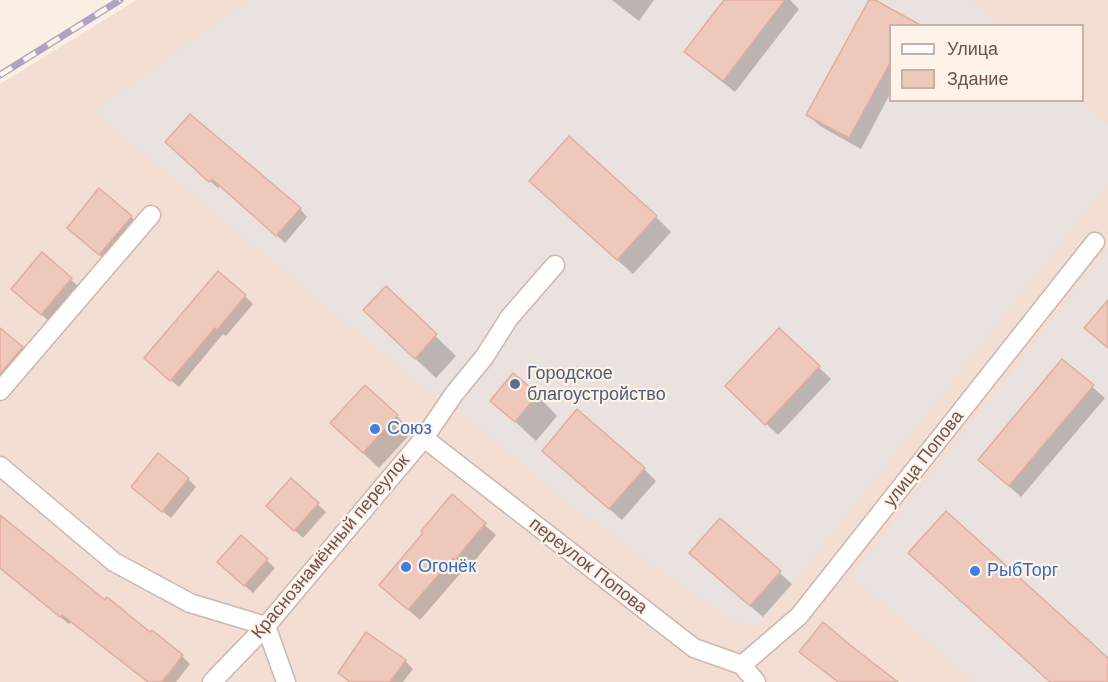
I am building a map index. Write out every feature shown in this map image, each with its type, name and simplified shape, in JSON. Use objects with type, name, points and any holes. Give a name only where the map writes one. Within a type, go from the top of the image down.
[{"type":"street","points":[[0,391],[151,215]]},
{"type":"street","name":"улица Попова","points":[[742,665],[799,616],[1095,242]]},
{"type":"street","name":"Краснознамённый переулок","points":[[212,682],[266,626],[424,438],[454,394],[485,356],[509,318],[555,264]]},
{"type":"street","name":"переулок Попова","points":[[424,438],[694,648],[742,665]]},
{"type":"street","points":[[0,466],[114,562],[190,603],[266,626],[286,682]]},
{"type":"street","points":[[742,665],[756,682]]},
{"type":"shaded area","points":[[137,0],[1108,0],[1108,682],[0,682],[0,84]]},
{"type":"shaded area","points":[[250,0],[971,0],[998,24],[889,24],[889,102],[1083,102],[1108,124],[1108,184],[759,626],[728,619],[558,496],[482,429],[416,382],[93,111]]},
{"type":"shaded area","points":[[1108,248],[1108,682],[975,682],[851,576]]},
{"type":"building","points":[[724,0],[785,0],[723,81],[684,52]]},
{"type":"building","points":[[869,0],[875,0],[918,24],[889,24],[889,65],[849,138],[806,115]]},
{"type":"building","points":[[190,114],[301,208],[276,236],[212,179],[209,182],[165,142]]},
{"type":"building","points":[[569,136],[657,216],[617,260],[529,181]]},
{"type":"building","points":[[99,188],[132,216],[99,255],[67,228]]},
{"type":"building","points":[[42,252],[72,278],[41,315],[11,289]]},
{"type":"building","points":[[218,271],[246,295],[170,381],[144,358]]},
{"type":"building","points":[[386,286],[437,334],[415,359],[363,310]]},
{"type":"building","points":[[1108,300],[1108,348],[1084,328]]},
{"type":"building","points":[[0,328],[23,347],[0,374]]},
{"type":"building","points":[[779,328],[820,366],[765,425],[725,386]]},
{"type":"building","points":[[1062,359],[1094,385],[1009,486],[978,460]]},
{"type":"building","points":[[513,373],[538,394],[515,422],[490,401]]},
{"type":"building","points":[[365,385],[398,415],[363,453],[330,423]]},
{"type":"building","points":[[577,409],[645,468],[609,509],[542,451]]},
{"type":"building","points":[[158,453],[189,478],[162,512],[131,487]]},
{"type":"building","points":[[291,478],[319,503],[294,531],[266,506]]},
{"type":"building","points":[[452,494],[486,523],[408,610],[379,585]]},
{"type":"building","points":[[946,511],[1108,658],[1108,682],[1050,682],[908,553]]},
{"type":"building","points":[[0,515],[105,600],[107,597],[183,655],[162,682],[148,682],[62,615],[60,617],[0,568]]},
{"type":"building","points":[[720,518],[781,571],[750,606],[689,553]]},
{"type":"building","points":[[241,535],[268,559],[244,586],[217,562]]},
{"type":"building","points":[[823,622],[898,682],[838,682],[799,652]]},
{"type":"building","points":[[366,632],[406,660],[390,682],[350,682],[338,673]]},
{"type":"railway","points":[[0,75],[120,0]]},
{"type":"place","name":"Городское благоустройство","points":[[515,384]]},
{"type":"place","name":"Союз","points":[[375,429]]},
{"type":"place","name":"Огонёк","points":[[406,567]]},
{"type":"place","name":"РыбТорг","points":[[975,571]]}]
